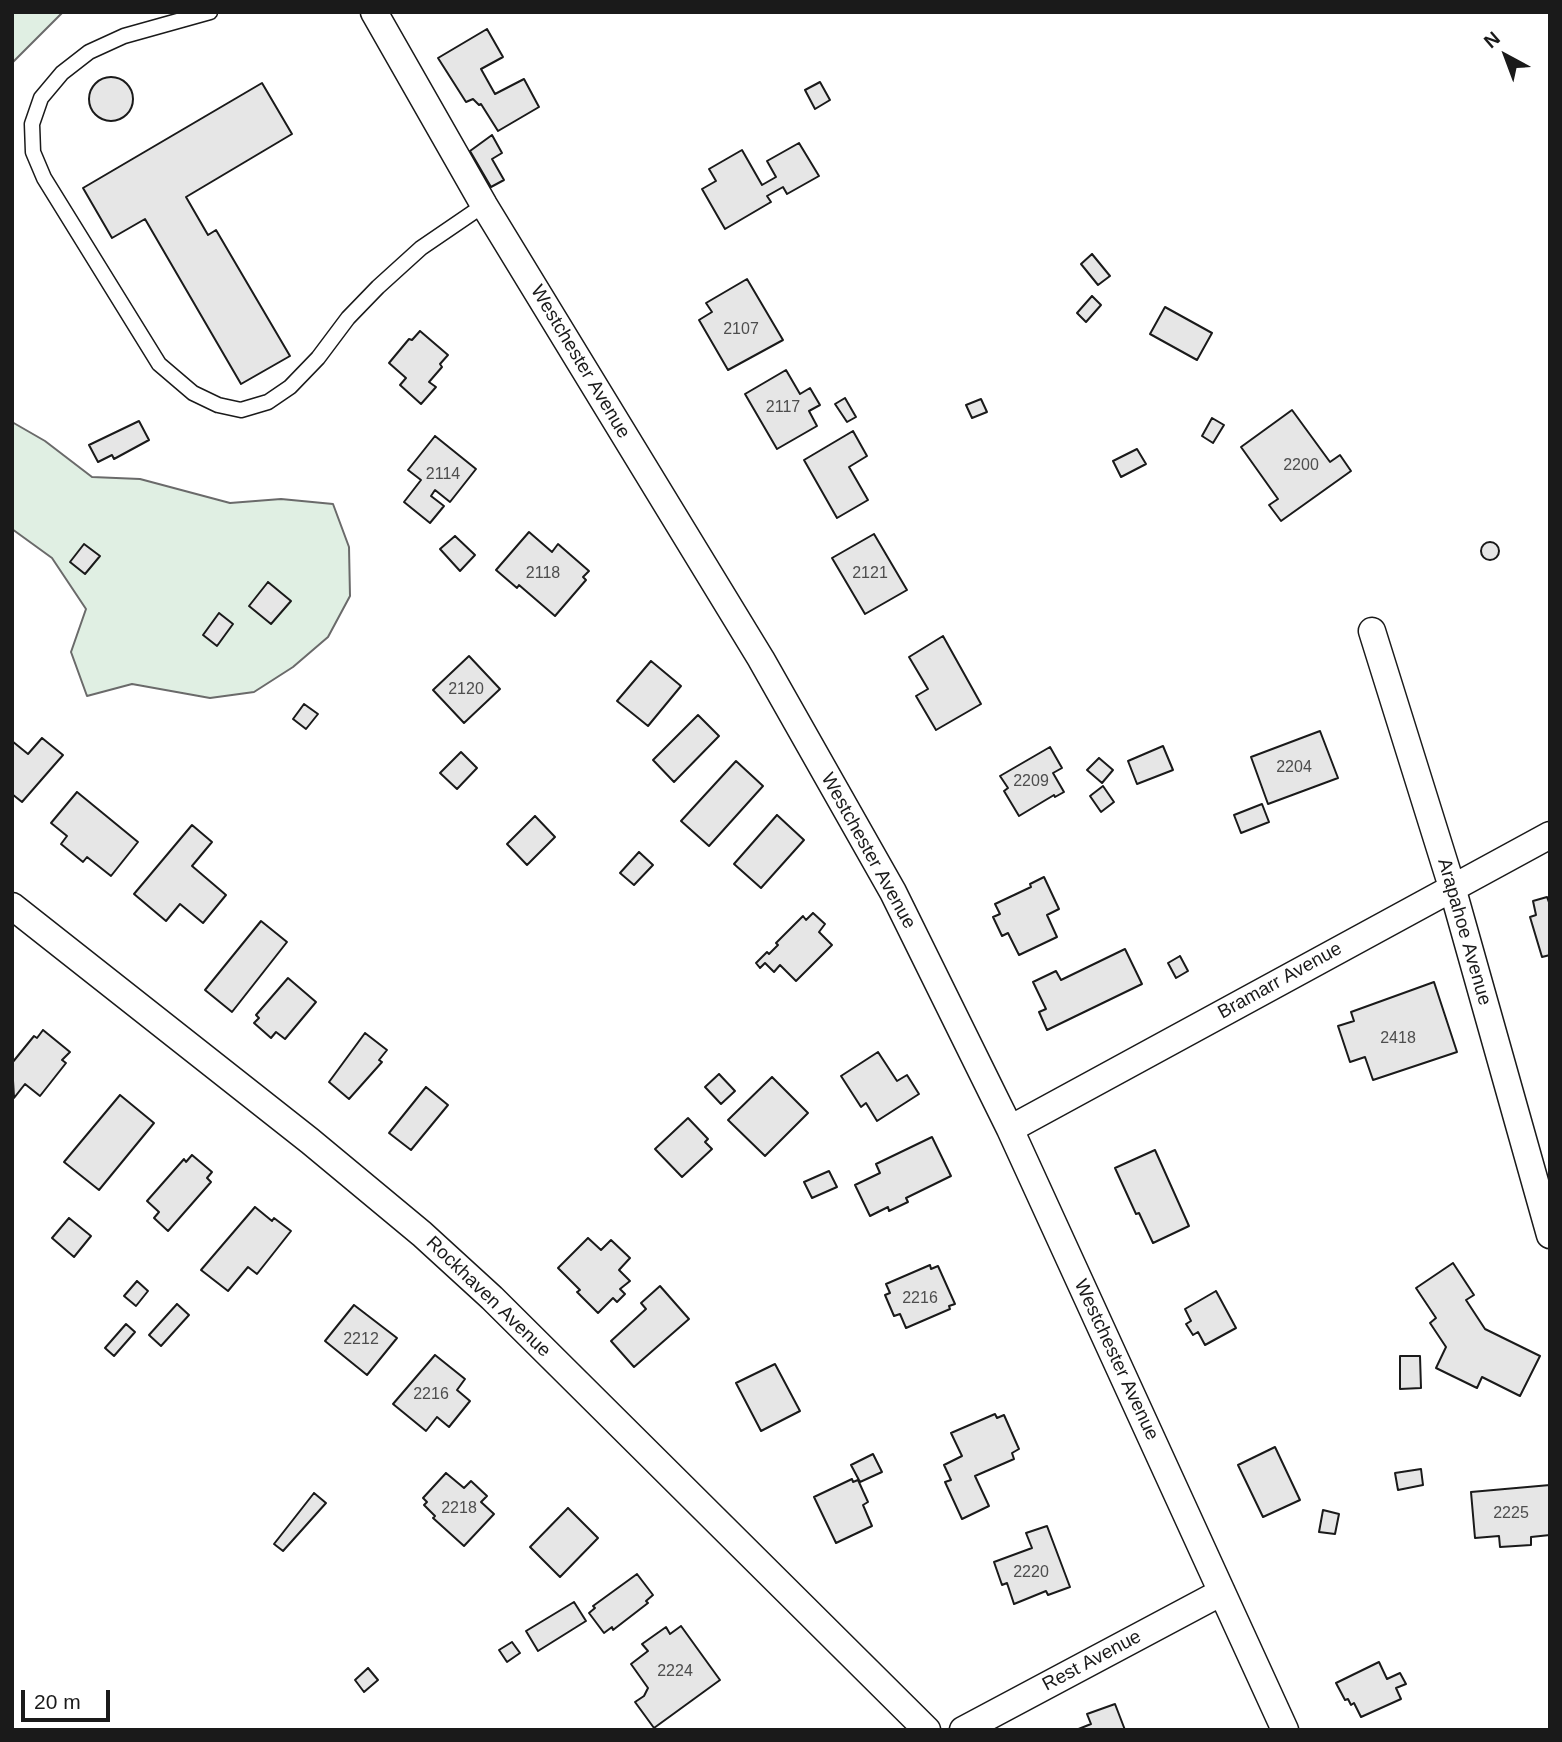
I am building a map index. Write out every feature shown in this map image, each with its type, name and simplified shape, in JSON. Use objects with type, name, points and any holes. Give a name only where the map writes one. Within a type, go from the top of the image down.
[{"type":"street","name":"Westchester Avenue","points":[[374,12],[484,205],[761,659],[894,892],[1010,1129],[1285,1730]]},
{"type":"street","name":"Arapahoe Avenue","points":[[1372,631],[1452,887],[1550,1235]]},
{"type":"street","name":"Bramarr Avenue","points":[[1010,1129],[1550,835]]},
{"type":"street","name":"Rockhaven Avenue","points":[[12,906],[310,1141],[422,1234],[502,1308],[927,1730]]},
{"type":"street","name":"Rest Avenue","points":[[963,1730],[1222,1592]]},
{"type":"lane","points":[[210,12],[124,36],[89,52],[62,73],[41,98],[32,124],[33,152],[44,178],[159,365],[193,393],[218,405],[241,410],[268,402],[290,387],[318,358],[348,318],[378,286],[421,248],[484,205]]},
{"type":"green space","points":[[12,12],[63,12],[12,63]]},
{"type":"green space","points":[[12,422],[45,441],[92,477],[140,479],[230,503],[281,499],[333,504],[349,547],[350,596],[328,637],[293,667],[254,692],[210,698],[132,684],[87,696],[71,652],[86,609],[52,558],[12,529]]},
{"type":"building","points":[[487,29],[503,57],[481,69],[495,94],[524,79],[539,107],[498,131],[481,104],[473,99],[466,102],[438,58]]},
{"type":"building","points":[[111,77],[126,84],[133,99],[126,114],[111,121],[96,114],[89,99],[96,84]]},
{"type":"building","points":[[820,82],[830,100],[815,109],[805,90]]},
{"type":"building","points":[[262,83],[292,134],[186,197],[208,235],[216,230],[290,356],[241,384],[145,219],[112,238],[83,188]]},
{"type":"building","points":[[492,135],[502,153],[492,159],[504,180],[491,187],[470,151]]},
{"type":"building","points":[[799,143],[819,176],[787,194],[783,187],[767,196],[771,202],[725,229],[702,189],[716,181],[709,169],[742,150],[762,185],[776,177],[767,161]]},
{"type":"building","points":[[1092,254],[1110,276],[1098,285],[1081,264]]},
{"type":"building","points":[[747,279],[783,340],[728,370],[699,320],[712,312],[706,303]]},
{"type":"building","points":[[1092,296],[1101,305],[1086,322],[1077,313]]},
{"type":"building","points":[[1165,307],[1212,333],[1197,360],[1150,334]]},
{"type":"building","points":[[420,331],[448,355],[429,382],[436,387],[421,404],[400,385],[406,378],[389,363],[409,339],[412,340]]},
{"type":"building","points":[[786,370],[800,394],[810,388],[820,405],[809,411],[817,426],[777,449],[745,394]]},
{"type":"building","points":[[845,398],[856,417],[847,422],[835,404]]},
{"type":"building","points":[[981,399],[987,412],[972,418],[966,405]]},
{"type":"building","points":[[1292,410],[1330,462],[1340,455],[1351,471],[1281,521],[1269,505],[1278,499],[1241,447]]},
{"type":"building","points":[[1212,418],[1224,425],[1213,443],[1202,436]]},
{"type":"building","points":[[139,421],[149,440],[114,459],[112,455],[98,462],[89,445]]},
{"type":"building","points":[[853,431],[867,456],[849,467],[868,500],[837,518],[804,460]]},
{"type":"building","points":[[435,436],[476,469],[450,502],[435,490],[431,496],[444,506],[430,523],[404,502],[421,480],[408,470]]},
{"type":"building","points":[[1137,449],[1146,464],[1121,477],[1113,461]]},
{"type":"building","points":[[529,532],[552,552],[558,544],[589,571],[583,577],[586,580],[555,616],[519,585],[517,588],[496,570]]},
{"type":"building","points":[[874,534],[907,590],[865,614],[832,558]]},
{"type":"building","points":[[455,536],[475,555],[460,571],[440,549]]},
{"type":"building","points":[[1490,542],[1496,545],[1499,551],[1496,557],[1490,560],[1484,557],[1481,551],[1484,545]]},
{"type":"building","points":[[84,544],[100,556],[85,574],[70,562]]},
{"type":"building","points":[[268,582],[291,601],[271,624],[249,606]]},
{"type":"building","points":[[219,613],[233,624],[217,646],[203,635]]},
{"type":"building","points":[[943,636],[981,704],[936,730],[916,696],[928,689],[909,657]]},
{"type":"building","points":[[469,656],[500,689],[464,723],[433,690]]},
{"type":"building","points":[[651,661],[681,686],[648,726],[617,701]]},
{"type":"building","points":[[304,704],[318,714],[306,729],[293,719]]},
{"type":"building","points":[[698,715],[719,736],[674,782],[653,760]]},
{"type":"building","points":[[1320,731],[1338,778],[1268,804],[1251,757]]},
{"type":"building","points":[[42,738],[63,755],[22,802],[12,794],[12,741],[28,754]]},
{"type":"building","points":[[1163,746],[1173,770],[1137,784],[1128,761]]},
{"type":"building","points":[[1050,747],[1062,768],[1053,773],[1064,792],[1019,816],[1004,791],[1008,788],[1000,776]]},
{"type":"building","points":[[461,752],[477,768],[457,789],[440,773]]},
{"type":"building","points":[[1099,758],[1113,770],[1102,783],[1087,770]]},
{"type":"building","points":[[736,761],[763,786],[709,846],[681,821]]},
{"type":"building","points":[[1103,786],[1114,802],[1101,812],[1090,796]]},
{"type":"building","points":[[77,792],[138,842],[111,876],[87,857],[83,862],[61,844],[67,836],[51,823]]},
{"type":"building","points":[[1262,804],[1269,822],[1241,833],[1234,815]]},
{"type":"building","points":[[777,815],[804,840],[761,888],[734,864]]},
{"type":"building","points":[[535,816],[555,837],[527,865],[507,844]]},
{"type":"building","points":[[192,825],[212,842],[192,866],[226,895],[203,923],[180,904],[166,921],[134,894]]},
{"type":"building","points":[[639,852],[653,865],[634,885],[620,873]]},
{"type":"building","points":[[1044,877],[1059,909],[1047,915],[1057,937],[1019,955],[1008,933],[1002,936],[993,917],[1000,914],[995,904],[1031,887],[1030,884]]},
{"type":"building","points":[[1547,897],[1550,905],[1550,955],[1542,957],[1530,917],[1536,915],[1533,901]]},
{"type":"building","points":[[813,913],[825,924],[819,932],[832,945],[796,981],[780,965],[774,972],[765,963],[760,968],[756,963],[778,945],[776,943],[803,916],[806,920]]},
{"type":"building","points":[[261,921],[287,942],[232,1012],[205,990]]},
{"type":"building","points":[[1125,949],[1142,984],[1047,1030],[1039,1012],[1046,1009],[1033,982],[1056,971],[1061,980]]},
{"type":"building","points":[[1180,956],[1188,971],[1176,978],[1168,963]]},
{"type":"building","points":[[288,978],[316,1002],[285,1039],[276,1032],[271,1038],[254,1023],[259,1018],[256,1015]]},
{"type":"building","points":[[1434,982],[1457,1052],[1373,1080],[1365,1057],[1350,1062],[1338,1026],[1354,1021],[1351,1012]]},
{"type":"building","points":[[43,1030],[70,1052],[62,1060],[66,1063],[40,1096],[25,1084],[14,1098],[12,1063],[34,1036],[37,1038]]},
{"type":"building","points":[[365,1033],[387,1050],[379,1060],[382,1062],[349,1099],[329,1082]]},
{"type":"building","points":[[878,1052],[897,1081],[907,1075],[919,1094],[877,1121],[866,1103],[861,1107],[841,1076]]},
{"type":"building","points":[[719,1074],[735,1091],[721,1104],[705,1087]]},
{"type":"building","points":[[772,1077],[808,1113],[765,1156],[728,1120]]},
{"type":"building","points":[[426,1087],[448,1105],[411,1150],[389,1133]]},
{"type":"building","points":[[120,1095],[154,1123],[99,1190],[64,1162]]},
{"type":"building","points":[[688,1118],[708,1139],[705,1142],[712,1149],[682,1177],[655,1149]]},
{"type":"building","points":[[932,1137],[951,1176],[906,1198],[908,1202],[889,1211],[888,1207],[870,1216],[855,1185],[880,1173],[876,1164]]},
{"type":"building","points":[[1155,1150],[1189,1226],[1153,1243],[1115,1168]]},
{"type":"building","points":[[192,1155],[212,1172],[207,1178],[211,1182],[168,1231],[154,1218],[159,1212],[147,1201],[184,1159],[186,1162]]},
{"type":"building","points":[[829,1171],[837,1187],[812,1198],[804,1182]]},
{"type":"building","points":[[255,1207],[272,1221],[274,1218],[291,1231],[257,1274],[248,1267],[228,1291],[201,1270]]},
{"type":"building","points":[[69,1218],[91,1236],[74,1257],[52,1238]]},
{"type":"building","points":[[588,1238],[601,1250],[611,1240],[630,1258],[619,1270],[630,1281],[620,1289],[625,1294],[617,1302],[613,1298],[598,1313],[558,1268]]},
{"type":"building","points":[[1453,1263],[1474,1295],[1466,1300],[1485,1329],[1540,1356],[1520,1396],[1482,1377],[1477,1388],[1436,1368],[1446,1347],[1430,1323],[1436,1318],[1416,1288]]},
{"type":"building","points":[[930,1265],[931,1269],[938,1266],[955,1304],[949,1306],[950,1309],[906,1328],[900,1314],[894,1316],[885,1295],[890,1293],[886,1284]]},
{"type":"building","points":[[137,1281],[148,1291],[136,1306],[124,1296]]},
{"type":"building","points":[[660,1286],[689,1319],[634,1367],[611,1341],[646,1309],[641,1303]]},
{"type":"building","points":[[1216,1291],[1236,1328],[1205,1345],[1198,1332],[1193,1335],[1186,1324],[1191,1321],[1185,1309]]},
{"type":"building","points":[[177,1304],[189,1315],[161,1346],[149,1335]]},
{"type":"building","points":[[354,1305],[397,1338],[367,1375],[325,1341]]},
{"type":"building","points":[[126,1324],[135,1332],[114,1356],[105,1348]]},
{"type":"building","points":[[435,1355],[465,1379],[457,1390],[470,1401],[449,1427],[437,1417],[426,1431],[393,1404]]},
{"type":"building","points":[[1400,1356],[1420,1356],[1421,1388],[1400,1389]]},
{"type":"building","points":[[775,1364],[800,1411],[761,1431],[736,1383]]},
{"type":"building","points":[[995,1414],[997,1418],[1004,1415],[1019,1449],[1012,1453],[1014,1459],[975,1476],[989,1506],[962,1519],[945,1482],[951,1480],[944,1465],[962,1456],[951,1433]]},
{"type":"building","points":[[1275,1447],[1300,1500],[1263,1517],[1238,1465]]},
{"type":"building","points":[[873,1454],[882,1472],[860,1482],[851,1465]]},
{"type":"building","points":[[1421,1469],[1423,1485],[1398,1490],[1395,1473]]},
{"type":"building","points":[[446,1473],[464,1488],[471,1481],[487,1496],[481,1502],[494,1514],[464,1546],[433,1518],[435,1516],[424,1505],[427,1502],[423,1498]]},
{"type":"building","points":[[852,1479],[853,1482],[858,1480],[868,1502],[863,1505],[872,1526],[836,1543],[814,1497]]},
{"type":"building","points":[[1550,1485],[1550,1535],[1531,1537],[1531,1545],[1500,1547],[1499,1536],[1475,1538],[1471,1492]]},
{"type":"building","points":[[314,1493],[326,1503],[283,1551],[274,1544]]},
{"type":"building","points":[[568,1508],[598,1538],[560,1577],[530,1547]]},
{"type":"building","points":[[1323,1510],[1339,1514],[1335,1534],[1319,1532]]},
{"type":"building","points":[[1047,1526],[1070,1587],[1048,1595],[1046,1591],[1014,1604],[1007,1583],[1002,1585],[994,1562],[1032,1548],[1026,1533]]},
{"type":"building","points":[[637,1574],[653,1595],[646,1601],[648,1603],[613,1630],[612,1627],[604,1633],[589,1613],[595,1608],[593,1606]]},
{"type":"building","points":[[574,1602],[586,1621],[538,1651],[526,1631]]},
{"type":"building","points":[[681,1626],[720,1680],[654,1728],[635,1702],[644,1696],[648,1688],[631,1664],[648,1651],[642,1644],[666,1627],[670,1634]]},
{"type":"building","points":[[512,1642],[520,1653],[507,1662],[499,1650]]},
{"type":"building","points":[[1379,1662],[1387,1679],[1400,1673],[1406,1684],[1396,1688],[1401,1699],[1361,1717],[1354,1703],[1351,1705],[1348,1699],[1345,1700],[1336,1683]]},
{"type":"building","points":[[368,1668],[378,1680],[364,1692],[355,1680]]},
{"type":"building","points":[[1115,1704],[1125,1730],[1076,1730],[1091,1724],[1087,1714]]}]
